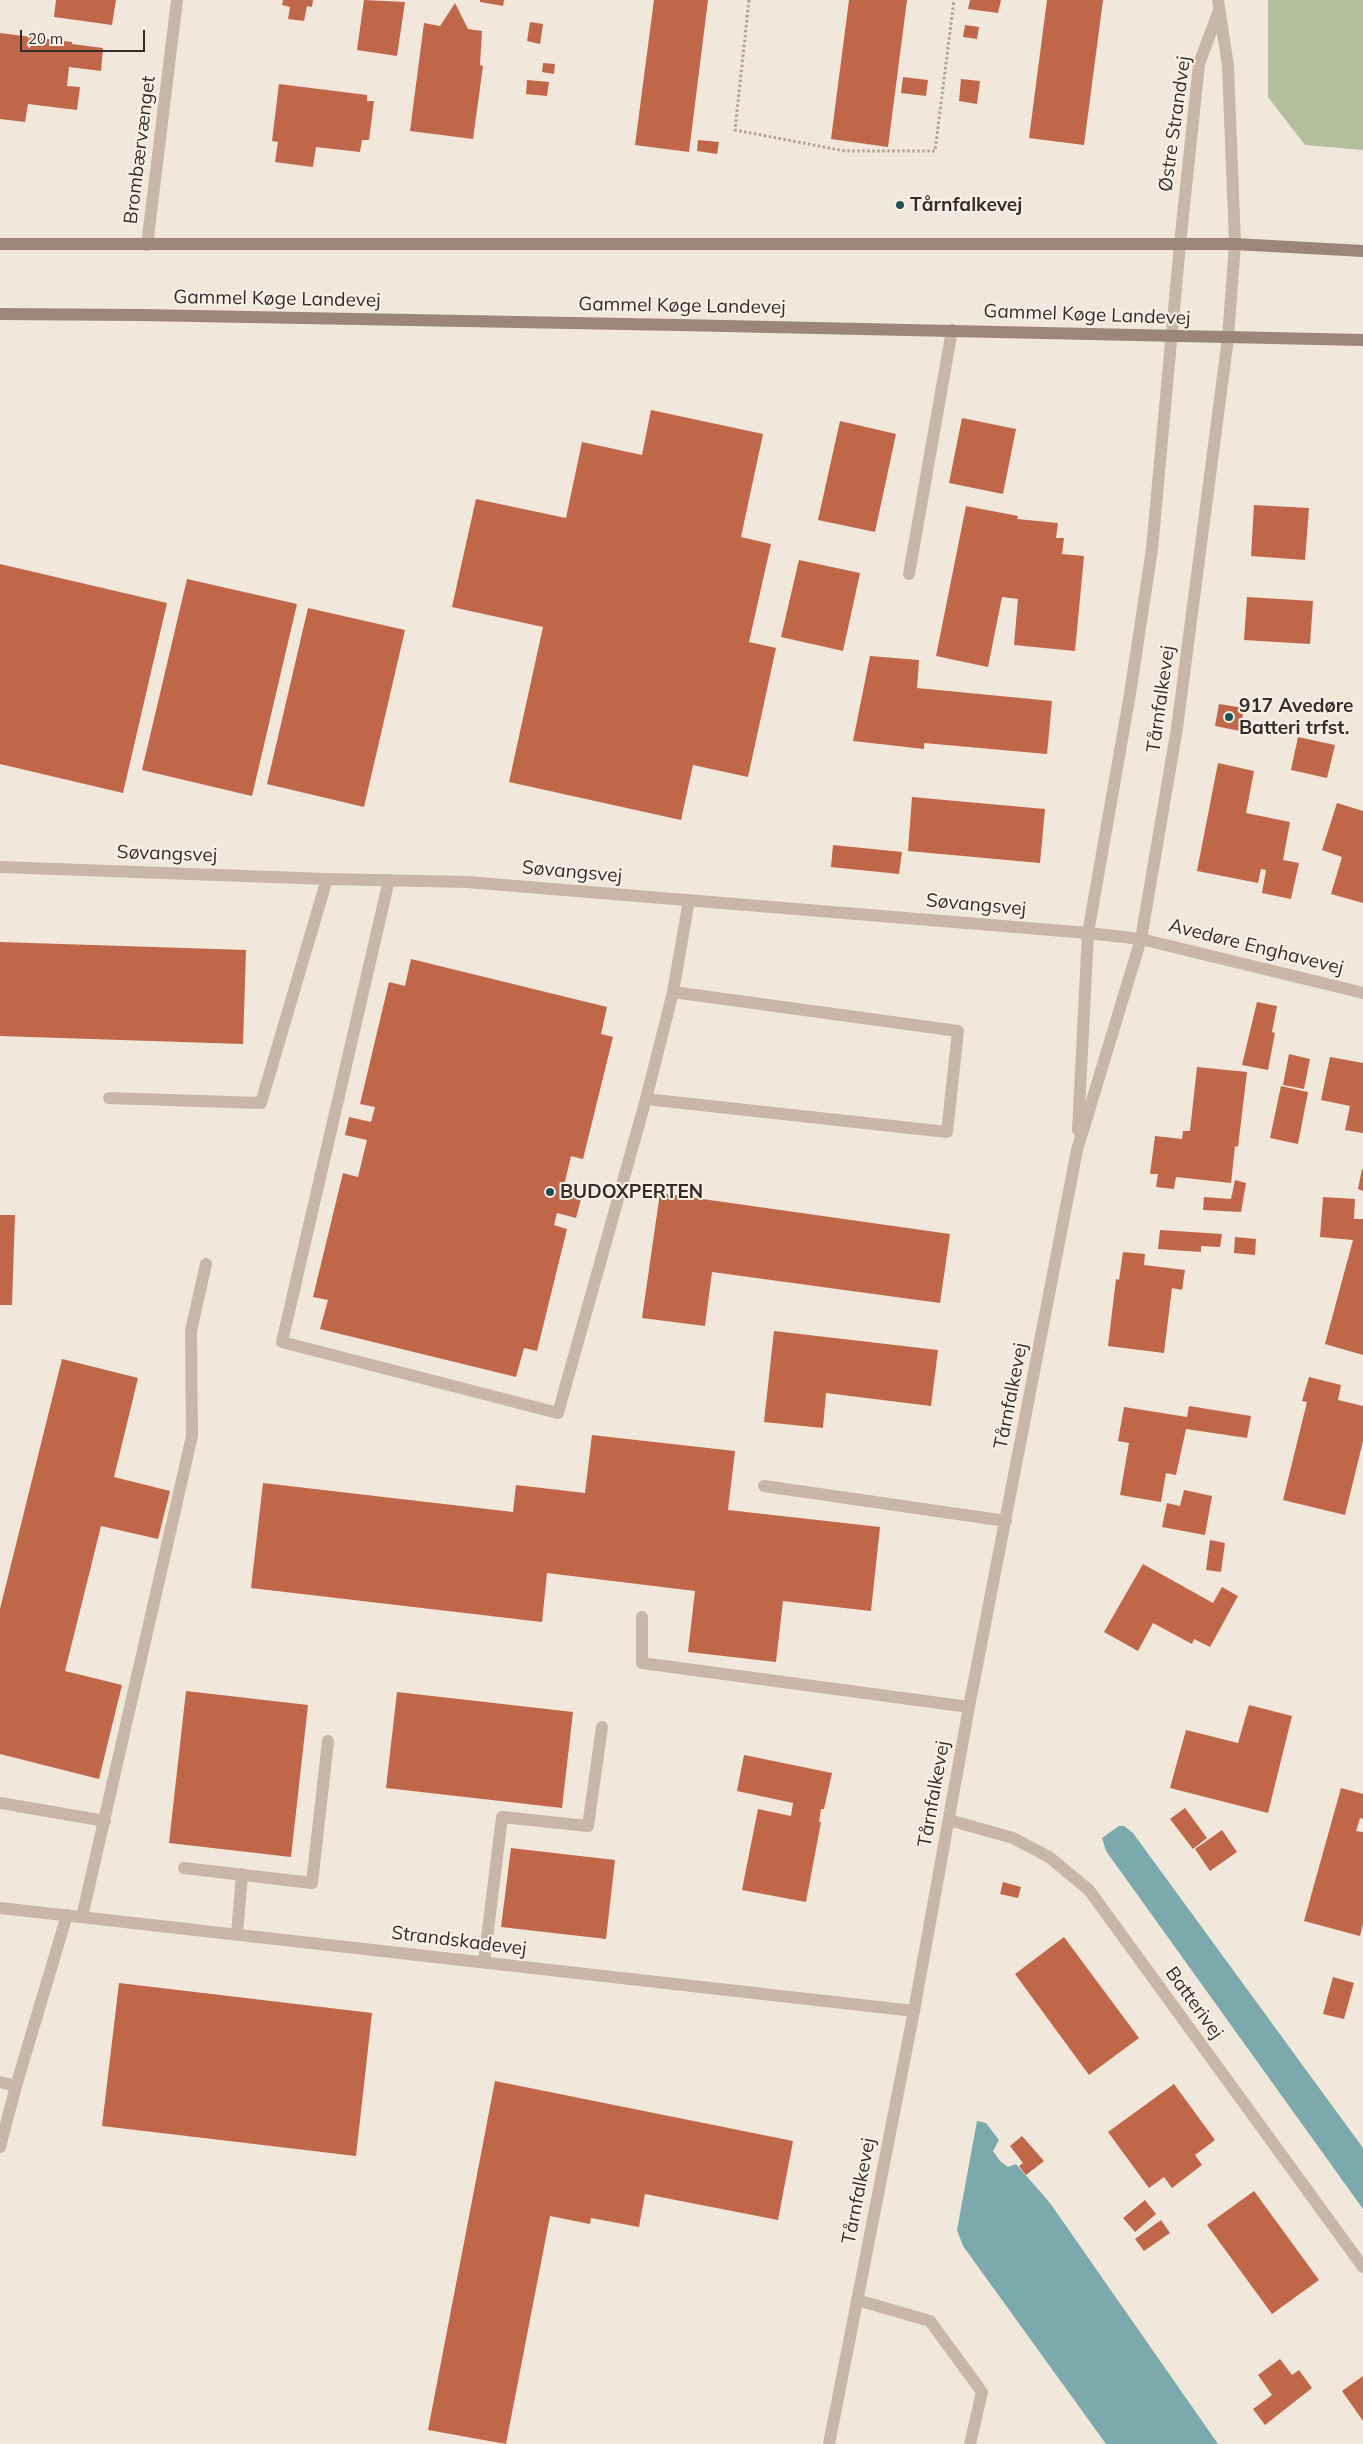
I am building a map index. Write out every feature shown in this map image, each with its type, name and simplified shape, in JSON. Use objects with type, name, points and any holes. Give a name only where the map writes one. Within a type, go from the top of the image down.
[{"type":"main road","points":[[0,244],[1235,244],[1363,251]]},
{"type":"main road","name":"Gammel Køge Landevej","points":[[0,314],[151,315],[952,330],[1363,340]]},
{"type":"street","name":"Brombærvænget","points":[[147,245],[177,0]]},
{"type":"street","name":"Østre Strandvej","points":[[1180,244],[1199,64],[1218,5]]},
{"type":"street","name":"Østre Strandvej","points":[[1218,5],[1228,66],[1235,244]]},
{"type":"street","name":"Tårnfalkevej","points":[[1077,1150],[1088,934],[1130,694],[1152,549],[1180,244]]},
{"type":"street","name":"Tårnfalkevej","points":[[829,2444],[914,2011],[969,1707],[1077,1150],[1140,938],[1177,728],[1228,338],[1235,244]]},
{"type":"street","points":[[909,574],[952,330]]},
{"type":"street","name":"Søvangsvej","points":[[0,867],[467,882],[1140,938]]},
{"type":"street","points":[[110,1098],[261,1103],[327,879]]},
{"type":"street","points":[[389,880],[282,1342],[558,1412],[646,1099],[673,992],[689,900]]},
{"type":"street","name":"Avedøre Enghavevej","points":[[1140,938],[1363,993]]},
{"type":"street","points":[[646,1099],[947,1132],[958,1031],[673,992]]},
{"type":"street","points":[[82,1917],[192,1436],[191,1331],[206,1264]]},
{"type":"street","points":[[764,1486],[1006,1520]]},
{"type":"street","points":[[642,1617],[642,1663],[969,1707]]},
{"type":"street","points":[[484,1962],[502,1817],[588,1826],[602,1727]]},
{"type":"street","points":[[184,1868],[312,1883],[328,1741]]},
{"type":"street","points":[[0,1802],[104,1821]]},
{"type":"street","name":"Batterivej","points":[[949,1820],[1013,1838],[1049,1857],[1089,1890],[1363,2266]]},
{"type":"street","points":[[237,1934],[242,1874]]},
{"type":"street","name":"Strandskadevej","points":[[0,1908],[914,2011]]},
{"type":"street","points":[[0,2147],[16,2086],[67,1915]]},
{"type":"street","points":[[0,2082],[16,2086]]},
{"type":"street","points":[[857,2300],[930,2321],[982,2392],[970,2444]]},
{"type":"path","points":[[749,0],[735,130],[844,151],[935,152],[954,0]]},
{"type":"green space","points":[[1268,0],[1363,0],[1363,150],[1305,145],[1268,97]]},
{"type":"water","points":[[1119,1826],[1124,1826],[1133,1833],[1363,2148],[1363,2209],[1106,1851],[1102,1838]]},
{"type":"water","points":[[977,2121],[986,2123],[999,2140],[993,2151],[1000,2161],[1008,2167],[1016,2164],[1050,2203],[1218,2444],[1106,2444],[963,2246],[957,2230]]},
{"type":"building","points":[[56,0],[116,0],[112,25],[54,17]]},
{"type":"building","points":[[283,0],[313,0],[312,7],[307,6],[304,21],[288,19],[290,7],[282,5]]},
{"type":"building","points":[[364,0],[405,2],[397,56],[357,50]]},
{"type":"building","points":[[480,0],[504,0],[503,6],[480,2]]},
{"type":"building","points":[[654,0],[708,0],[689,152],[635,145]]},
{"type":"building","points":[[849,0],[907,0],[888,147],[831,139]]},
{"type":"building","points":[[970,0],[1001,0],[998,13],[968,9]]},
{"type":"building","points":[[1047,0],[1103,0],[1084,145],[1029,138]]},
{"type":"building","points":[[455,3],[468,29],[482,31],[480,65],[483,66],[473,139],[410,131],[424,23],[440,26]]},
{"type":"building","points":[[530,22],[543,24],[540,44],[527,41]]},
{"type":"building","points":[[965,25],[979,27],[977,39],[963,37]]},
{"type":"building","points":[[0,33],[103,48],[101,71],[69,67],[67,86],[80,87],[77,110],[28,104],[25,122],[0,119]]},
{"type":"building","points":[[543,63],[555,64],[554,74],[542,72]]},
{"type":"building","points":[[903,77],[928,80],[926,96],[901,93]]},
{"type":"building","points":[[961,79],[980,81],[977,104],[959,101]]},
{"type":"building","points":[[527,80],[549,82],[547,96],[526,94]]},
{"type":"building","points":[[279,84],[367,95],[367,101],[374,101],[369,140],[362,140],[360,152],[316,147],[313,167],[275,162],[278,142],[272,141]]},
{"type":"building","points":[[698,140],[719,142],[717,154],[697,151]]},
{"type":"building","points":[[651,410],[763,434],[741,537],[771,544],[749,642],[776,648],[748,777],[693,765],[681,820],[509,782],[543,627],[452,607],[476,499],[566,518],[582,442],[642,455]]},
{"type":"building","points":[[962,418],[1016,429],[1003,494],[949,483]]},
{"type":"building","points":[[840,421],[896,434],[875,532],[818,520]]},
{"type":"building","points":[[1254,505],[1309,508],[1305,560],[1251,556]]},
{"type":"building","points":[[966,506],[1018,516],[1017,519],[1058,523],[1056,538],[1064,538],[1062,554],[1084,556],[1075,651],[1014,645],[1018,599],[1002,597],[988,667],[936,656]]},
{"type":"building","points":[[799,560],[860,573],[843,651],[781,637]]},
{"type":"building","points":[[0,564],[167,603],[123,793],[0,764]]},
{"type":"building","points":[[187,579],[297,604],[252,796],[142,770]]},
{"type":"building","points":[[1247,597],[1313,601],[1310,644],[1244,640]]},
{"type":"building","points":[[308,608],[405,630],[364,807],[267,784]]},
{"type":"building","points":[[870,656],[919,660],[917,688],[1052,701],[1047,754],[924,743],[924,749],[853,741]]},
{"type":"building","name":"917 Avedøre Batteri trfst.","points":[[1219,704],[1244,708],[1240,731],[1215,726]]},
{"type":"building","points":[[1298,737],[1335,745],[1327,778],[1291,770]]},
{"type":"building","points":[[1218,763],[1254,771],[1246,813],[1290,822],[1283,860],[1299,863],[1291,899],[1262,893],[1266,870],[1261,869],[1258,883],[1197,871]]},
{"type":"building","points":[[912,797],[1045,809],[1040,863],[908,851]]},
{"type":"building","points":[[1337,803],[1363,811],[1363,903],[1331,894],[1342,857],[1322,850]]},
{"type":"building","points":[[833,845],[902,852],[899,874],[831,867]]},
{"type":"building","points":[[0,942],[246,950],[243,1044],[0,1036]]},
{"type":"building","points":[[411,959],[607,1007],[601,1034],[613,1037],[583,1159],[571,1156],[562,1194],[581,1199],[576,1218],[557,1213],[554,1225],[567,1229],[537,1351],[524,1348],[516,1377],[320,1329],[328,1300],[313,1297],[343,1173],[358,1177],[367,1140],[345,1135],[349,1117],[371,1122],[375,1107],[360,1104],[389,982],[405,986]]},
{"type":"building","points":[[1257,1002],[1277,1006],[1272,1032],[1275,1033],[1268,1070],[1242,1065]]},
{"type":"building","points":[[1289,1054],[1310,1059],[1304,1089],[1283,1085]]},
{"type":"building","points":[[1330,1057],[1363,1063],[1363,1133],[1345,1130],[1350,1106],[1321,1100]]},
{"type":"building","points":[[1197,1067],[1247,1072],[1238,1147],[1235,1146],[1231,1183],[1176,1177],[1174,1189],[1156,1187],[1158,1174],[1150,1174],[1155,1136],[1182,1139],[1183,1131],[1190,1131]]},
{"type":"building","points":[[1281,1086],[1308,1092],[1298,1144],[1270,1138]]},
{"type":"building","points":[[1363,1169],[1363,1191],[1358,1189]]},
{"type":"building","points":[[1235,1180],[1246,1183],[1241,1212],[1203,1210],[1204,1197],[1231,1199]]},
{"type":"building","points":[[660,1193],[950,1234],[940,1303],[712,1272],[705,1326],[642,1318]]},
{"type":"building","points":[[1323,1197],[1355,1199],[1354,1219],[1363,1219],[1363,1355],[1325,1344],[1353,1240],[1320,1237]]},
{"type":"building","points":[[0,1215],[15,1215],[12,1305],[0,1305]]},
{"type":"building","points":[[1160,1230],[1222,1234],[1220,1247],[1201,1246],[1201,1252],[1158,1249]]},
{"type":"building","points":[[1235,1237],[1256,1239],[1255,1255],[1234,1253]]},
{"type":"building","points":[[1123,1252],[1145,1254],[1144,1265],[1185,1270],[1182,1290],[1172,1288],[1164,1353],[1108,1346],[1116,1279],[1119,1280]]},
{"type":"building","points":[[774,1331],[938,1350],[931,1406],[826,1393],[823,1428],[764,1422]]},
{"type":"building","points":[[62,1359],[138,1378],[114,1477],[170,1491],[158,1539],[101,1526],[65,1671],[122,1685],[99,1779],[0,1754],[0,1609]]},
{"type":"building","points":[[1309,1377],[1341,1385],[1338,1400],[1363,1406],[1363,1441],[1345,1515],[1283,1500],[1307,1402],[1302,1401]]},
{"type":"building","points":[[1189,1406],[1251,1416],[1247,1438],[1186,1429],[1176,1475],[1166,1473],[1161,1502],[1120,1495],[1129,1443],[1118,1441],[1124,1407],[1187,1417]]},
{"type":"building","points":[[592,1435],[735,1451],[728,1510],[880,1527],[871,1611],[783,1601],[776,1662],[688,1652],[695,1591],[547,1573],[542,1622],[251,1588],[263,1483],[513,1512],[516,1485],[585,1493]]},
{"type":"building","points":[[1184,1490],[1212,1496],[1205,1535],[1162,1527],[1167,1503],[1180,1506]]},
{"type":"building","points":[[1210,1540],[1225,1543],[1221,1572],[1206,1570]]},
{"type":"building","points":[[1143,1564],[1213,1603],[1222,1587],[1238,1596],[1210,1647],[1194,1639],[1192,1644],[1153,1623],[1138,1651],[1104,1632]]},
{"type":"building","points":[[186,1691],[308,1705],[291,1857],[169,1843]]},
{"type":"building","points":[[397,1692],[573,1712],[562,1808],[386,1788]]},
{"type":"building","points":[[1249,1705],[1292,1716],[1268,1813],[1170,1788],[1186,1730],[1238,1743]]},
{"type":"building","points":[[744,1755],[832,1773],[824,1809],[821,1809],[819,1822],[821,1822],[806,1902],[742,1890],[758,1809],[791,1816],[793,1803],[737,1791]]},
{"type":"building","points":[[1341,1788],[1363,1794],[1363,1819],[1360,1818],[1356,1831],[1363,1832],[1363,1924],[1360,1936],[1304,1921]]},
{"type":"building","points":[[1185,1808],[1207,1838],[1193,1849],[1170,1819]]},
{"type":"building","points":[[1222,1830],[1237,1852],[1210,1871],[1195,1849]]},
{"type":"building","points":[[511,1848],[615,1860],[606,1939],[501,1927]]},
{"type":"building","points":[[1003,1882],[1021,1887],[1018,1898],[1000,1894]]},
{"type":"building","points":[[1064,1937],[1139,2038],[1089,2075],[1015,1974]]},
{"type":"building","points":[[1333,1977],[1354,1983],[1344,2019],[1323,2014]]},
{"type":"building","points":[[119,1983],[372,2013],[356,2156],[102,2126]]},
{"type":"building","points":[[495,2081],[793,2141],[778,2220],[645,2194],[639,2227],[591,2218],[590,2224],[550,2216],[506,2444],[428,2430]]},
{"type":"building","points":[[1174,2084],[1215,2140],[1195,2155],[1202,2165],[1172,2188],[1164,2177],[1149,2188],[1108,2132]]},
{"type":"building","points":[[1022,2136],[1044,2161],[1026,2175],[1019,2166],[1023,2163],[1010,2146]]},
{"type":"building","points":[[1254,2191],[1319,2280],[1272,2314],[1207,2225]]},
{"type":"building","points":[[1145,2200],[1156,2214],[1135,2232],[1123,2218]]},
{"type":"building","points":[[1161,2220],[1170,2233],[1144,2251],[1135,2239]]},
{"type":"building","points":[[1280,2359],[1292,2375],[1299,2370],[1312,2388],[1265,2425],[1253,2409],[1272,2395],[1258,2375]]},
{"type":"building","points":[[1363,2376],[1363,2421],[1342,2391]]},
{"type":"place","name":"Tårnfalkevej","points":[[900,205]]},
{"type":"place","name":"917 Avedøre Batteri trfst.","points":[[1229,717]]},
{"type":"place","name":"BUDOXPERTEN","points":[[550,1192]]}]
